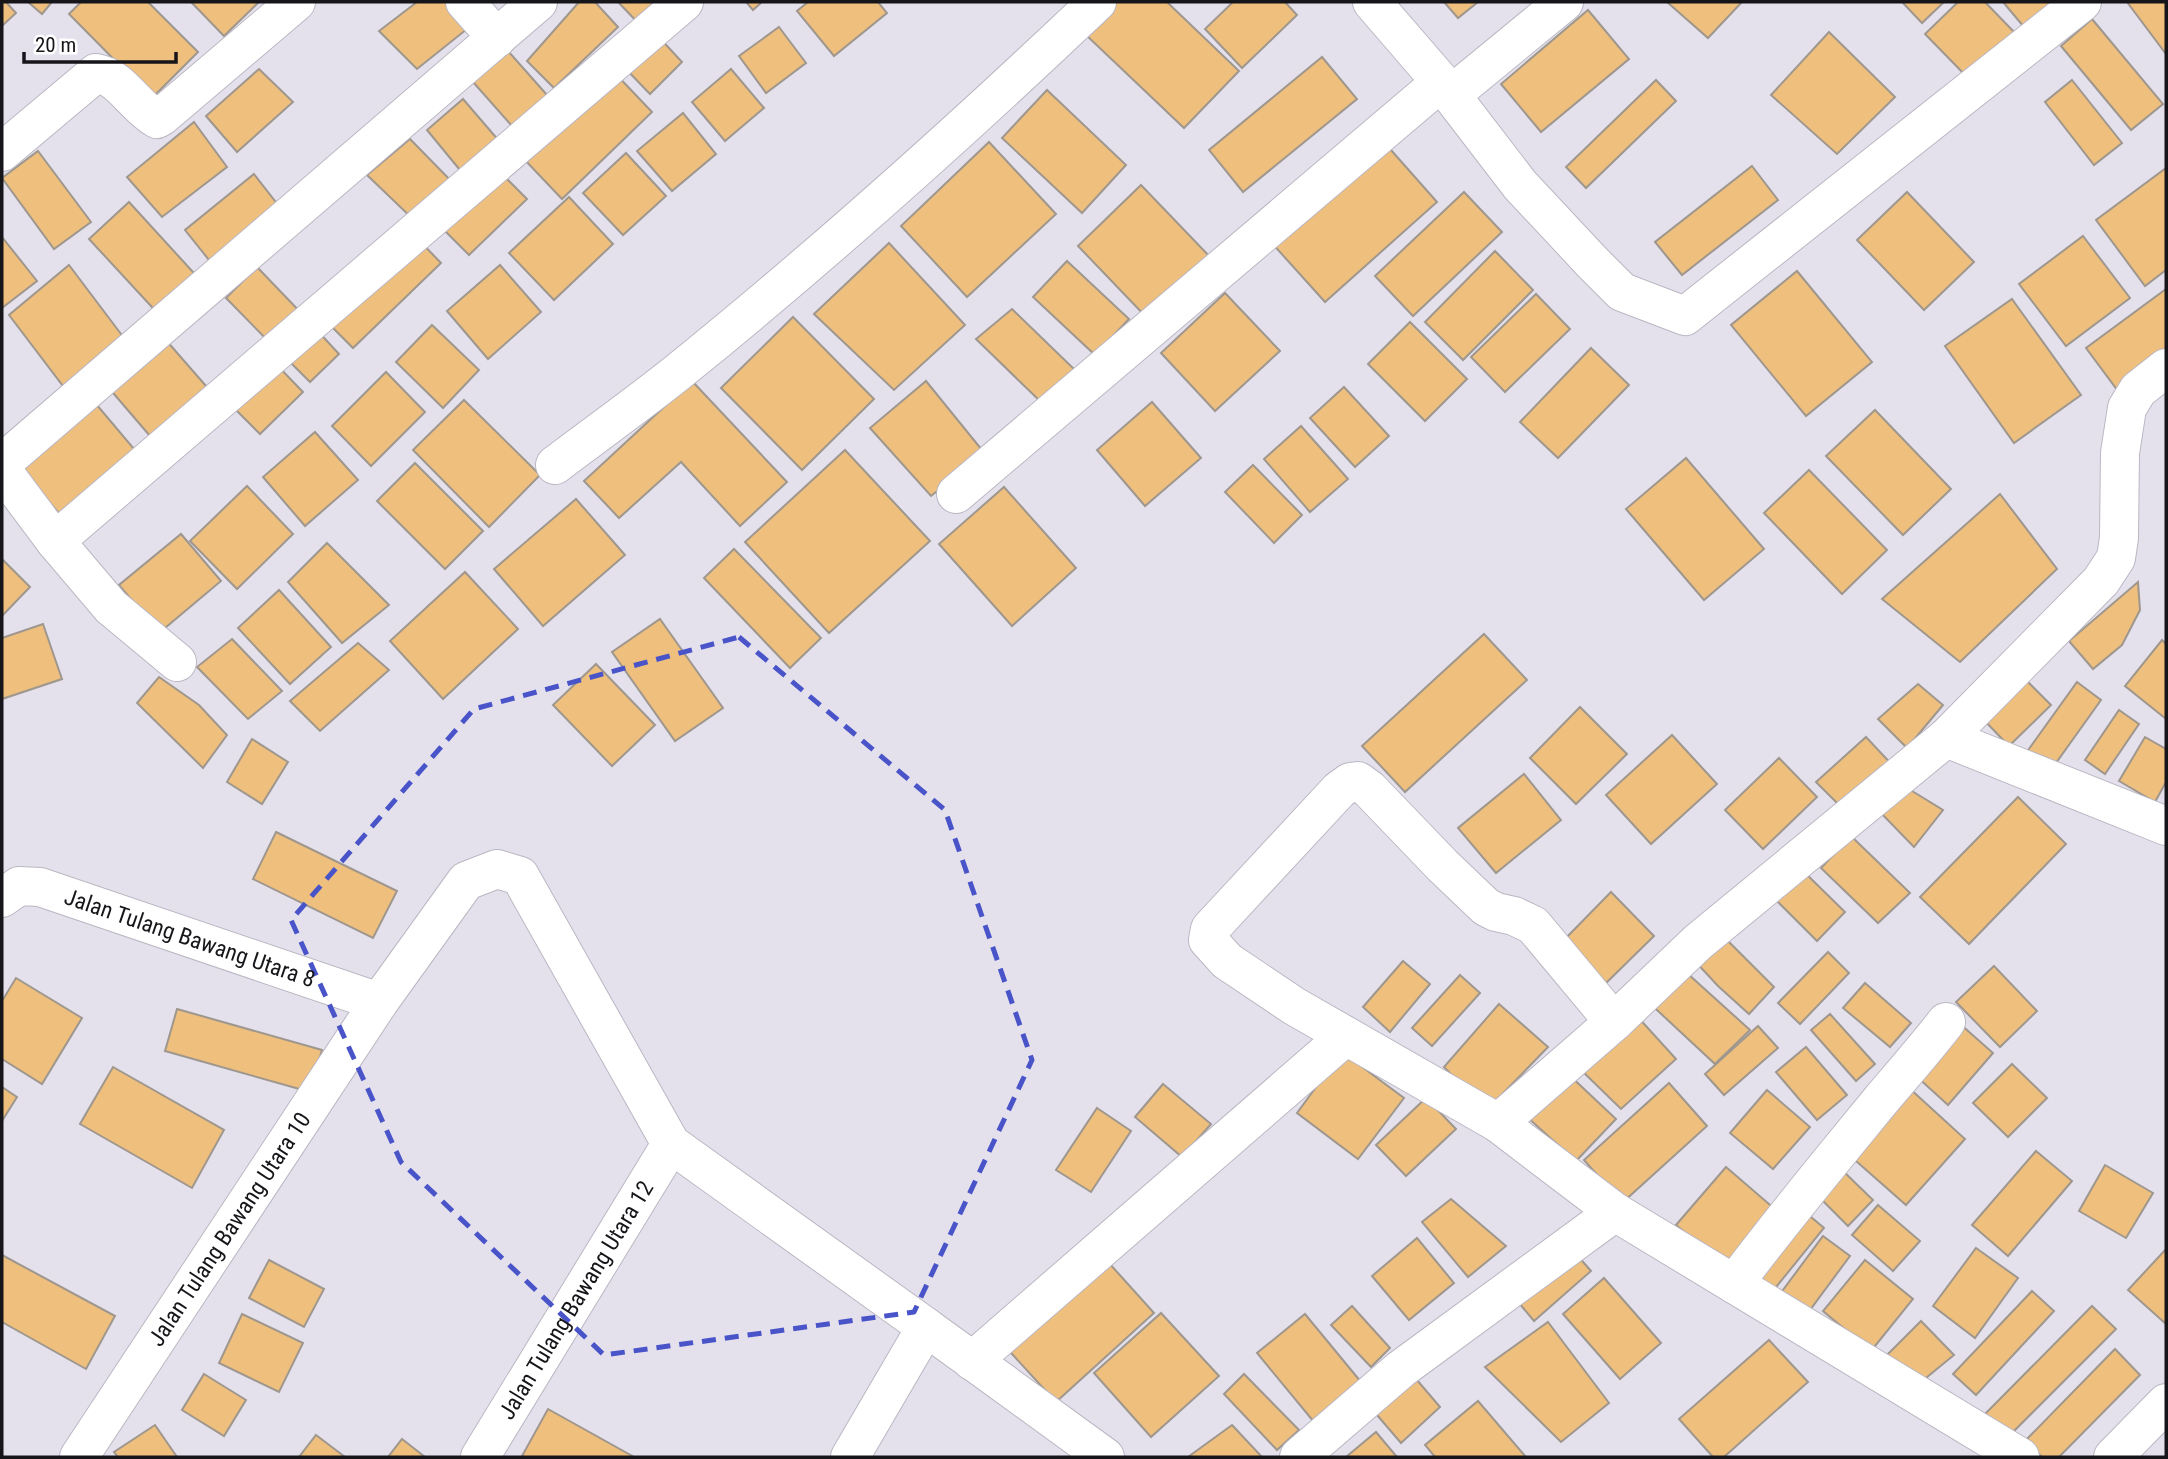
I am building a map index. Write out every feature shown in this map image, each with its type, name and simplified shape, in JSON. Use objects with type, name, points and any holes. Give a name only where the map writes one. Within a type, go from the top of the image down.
[{"type":"street","points":[[2,152],[96,73],[112,79],[157,119],[296,2]]},
{"type":"street","points":[[465,2],[497,38]]},
{"type":"street","points":[[2,463],[538,2]]},
{"type":"street","points":[[55,541],[684,2]]},
{"type":"street","points":[[555,465],[677,373],[788,280],[1007,87],[1097,2]]},
{"type":"street","points":[[1372,2],[1446,89],[1520,185],[1622,292],[1685,316],[2082,2]]},
{"type":"street","points":[[956,494],[1446,89],[1563,2]]},
{"type":"street","points":[[1499,1124],[1698,942],[1946,738],[2101,581],[2116,558],[2119,538],[2120,453],[2127,408],[2138,390],[2166,368]]},
{"type":"street","points":[[2,470],[55,541],[111,607],[177,662]]},
{"type":"street","points":[[1946,738],[2166,826]]},
{"type":"street","points":[[1614,1021],[1533,925],[1486,907],[1358,781],[1350,782],[1339,790],[1210,929],[1208,940],[1227,961],[1294,1006],[1499,1124],[1615,1212],[2020,1457]]},
{"type":"street","name":"Jalan Tulang Bawang Utara 10","points":[[79,1457],[379,1002],[466,880],[497,869],[520,876],[671,1144]]},
{"type":"street","name":"Jalan Tulang Bawang Utara 8","points":[[2,898],[19,886],[40,887],[379,1002]]},
{"type":"street","points":[[1734,1284],[1770,1236],[1946,1022]]},
{"type":"street","points":[[972,1361],[1346,1035]]},
{"type":"street","points":[[671,1144],[1105,1457]]},
{"type":"street","name":"Jalan Tulang Bawang Utara 12","points":[[480,1457],[671,1144]]},
{"type":"street","points":[[1299,1457],[1401,1369],[1615,1212]]},
{"type":"street","points":[[850,1457],[926,1327]]},
{"type":"street","points":[[2113,1457],[2166,1403]]},
{"type":"highlighted area","points":[[739,637],[945,810],[1032,1060],[914,1312],[604,1355],[401,1162],[291,920],[474,709]]},
{"type":"building","points":[[2,2],[6,2],[16,13],[2,26]]},
{"type":"building","points":[[28,2],[52,2],[42,14]]},
{"type":"building","points":[[81,2],[148,2],[198,52],[152,98],[69,14]]},
{"type":"building","points":[[191,2],[259,2],[224,36]]},
{"type":"building","points":[[417,2],[458,2],[477,21],[417,69],[379,31]]},
{"type":"building","points":[[579,2],[595,2],[618,27],[554,88],[527,61]]},
{"type":"building","points":[[618,2],[670,2],[643,28]]},
{"type":"building","points":[[746,2],[762,2],[753,10]]},
{"type":"building","points":[[808,2],[878,2],[887,13],[834,56],[797,11]]},
{"type":"building","points":[[1117,2],[1167,2],[1239,71],[1184,128],[1086,35]]},
{"type":"building","points":[[1233,2],[1285,2],[1297,15],[1242,68],[1205,29]]},
{"type":"building","points":[[1444,2],[1478,2],[1458,18]]},
{"type":"building","points":[[1667,2],[1742,2],[1708,38]]},
{"type":"building","points":[[1902,2],[1944,2],[1922,23]]},
{"type":"building","points":[[1958,2],[1985,2],[2017,35],[1970,80],[1925,34]]},
{"type":"building","points":[[2003,2],[2069,2],[2029,33]]},
{"type":"building","points":[[2127,2],[2166,2],[2166,54]]},
{"type":"building","points":[[1588,10],[1629,59],[1541,132],[1501,84]]},
{"type":"building","points":[[2092,19],[2163,104],[2131,130],[2061,46]]},
{"type":"building","points":[[779,27],[806,63],[766,93],[739,56]]},
{"type":"building","points":[[1829,32],[1895,97],[1837,154],[1771,95]]},
{"type":"building","points":[[656,34],[682,62],[650,94],[623,66]]},
{"type":"building","points":[[508,51],[555,104],[520,135],[473,82]]},
{"type":"building","points":[[1322,57],[1357,99],[1243,192],[1209,150]]},
{"type":"building","points":[[259,69],[293,102],[237,152],[206,116]]},
{"type":"building","points":[[731,69],[764,108],[725,141],[692,102]]},
{"type":"building","points":[[612,70],[652,112],[562,199],[522,157]]},
{"type":"building","points":[[1656,80],[1676,101],[1586,188],[1566,167]]},
{"type":"building","points":[[2072,80],[2122,143],[2094,165],[2045,102]]},
{"type":"building","points":[[1047,90],[1126,165],[1082,213],[1002,138]]},
{"type":"building","points":[[463,99],[506,149],[469,181],[427,130]]},
{"type":"building","points":[[683,113],[716,154],[672,191],[637,151]]},
{"type":"building","points":[[194,122],[227,167],[162,217],[127,177]]},
{"type":"building","points":[[410,139],[458,188],[418,224],[367,175]]},
{"type":"building","points":[[1383,141],[1437,202],[1325,302],[1270,241]]},
{"type":"building","points":[[989,142],[1056,214],[967,297],[901,226]]},
{"type":"building","points":[[38,151],[91,222],[54,249],[2,178]]},
{"type":"building","points":[[626,153],[666,196],[623,235],[583,193]]},
{"type":"building","points":[[1752,166],[1778,200],[1682,275],[1655,242]]},
{"type":"building","points":[[2166,168],[2166,270],[2145,286],[2096,220]]},
{"type":"building","points":[[497,169],[527,199],[469,255],[439,225]]},
{"type":"building","points":[[254,174],[282,210],[213,265],[185,230]]},
{"type":"building","points":[[1141,185],[1212,259],[1149,320],[1078,246]]},
{"type":"building","points":[[1464,192],[1502,232],[1413,316],[1375,276]]},
{"type":"building","points":[[1907,192],[1974,262],[1924,310],[1857,240]]},
{"type":"building","points":[[569,197],[613,244],[554,300],[509,253]]},
{"type":"building","points":[[129,202],[203,283],[163,319],[89,239]]},
{"type":"building","points":[[415,236],[441,263],[353,348],[326,321]]},
{"type":"building","points":[[2083,236],[2130,298],[2066,346],[2019,284]]},
{"type":"building","points":[[2,237],[37,281],[2,308]]},
{"type":"building","points":[[889,243],[965,325],[894,390],[814,314]]},
{"type":"building","points":[[1495,251],[1533,290],[1463,360],[1425,322]]},
{"type":"building","points":[[1067,261],[1129,319],[1095,355],[1033,297]]},
{"type":"building","points":[[69,265],[124,338],[63,386],[9,315]]},
{"type":"building","points":[[500,265],[541,312],[488,359],[447,311]]},
{"type":"building","points":[[257,267],[306,318],[275,348],[226,298]]},
{"type":"building","points":[[1797,271],[1872,362],[1806,416],[1731,325]]},
{"type":"building","points":[[2166,289],[2166,355],[2118,391],[2086,348]]},
{"type":"building","points":[[1225,293],[1280,351],[1215,411],[1161,353]]},
{"type":"building","points":[[1536,294],[1570,329],[1505,392],[1471,357]]},
{"type":"building","points":[[2012,299],[2081,395],[2014,443],[1945,346]]},
{"type":"building","points":[[1012,309],[1075,370],[1043,404],[976,339]]},
{"type":"building","points":[[793,317],[874,399],[802,470],[721,388]]},
{"type":"building","points":[[1410,322],[1467,379],[1425,421],[1368,364]]},
{"type":"building","points":[[432,325],[479,370],[443,408],[396,362]]},
{"type":"building","points":[[314,327],[339,354],[310,382],[284,356]]},
{"type":"building","points":[[165,339],[213,394],[156,443],[108,387]]},
{"type":"building","points":[[1591,348],[1629,385],[1558,458],[1520,422]]},
{"type":"building","points":[[273,361],[303,392],[260,434],[229,403]]},
{"type":"building","points":[[386,372],[425,412],[371,466],[332,426]]},
{"type":"building","points":[[692,381],[787,482],[740,526],[681,462],[619,518],[584,481]]},
{"type":"building","points":[[926,381],[982,450],[965,469],[931,496],[870,428]]},
{"type":"building","points":[[1344,387],[1389,436],[1355,467],[1310,418]]},
{"type":"building","points":[[91,398],[140,456],[62,517],[15,462]]},
{"type":"building","points":[[464,400],[540,475],[489,527],[413,450]]},
{"type":"building","points":[[1152,402],[1201,458],[1145,506],[1097,450]]},
{"type":"building","points":[[1875,410],[1951,489],[1903,535],[1826,456]]},
{"type":"building","points":[[1301,426],[1348,479],[1310,512],[1264,459]]},
{"type":"building","points":[[315,432],[358,480],[305,526],[263,477]]},
{"type":"building","points":[[845,450],[930,541],[829,633],[745,542]]},
{"type":"building","points":[[1686,458],[1764,549],[1704,600],[1626,509]]},
{"type":"building","points":[[415,463],[483,531],[445,569],[377,501]]},
{"type":"building","points":[[1253,465],[1302,515],[1274,543],[1225,492]]},
{"type":"building","points":[[1809,470],[1887,550],[1842,594],[1764,513]]},
{"type":"building","points":[[247,486],[293,534],[237,589],[190,541]]},
{"type":"building","points":[[1004,487],[1076,568],[1012,626],[939,544]]},
{"type":"building","points":[[2000,494],[2057,569],[1960,662],[1882,599]]},
{"type":"building","points":[[576,499],[625,555],[543,626],[494,569]]},
{"type":"building","points":[[181,534],[221,581],[159,633],[119,585]]},
{"type":"building","points":[[327,543],[389,605],[342,643],[288,582]]},
{"type":"building","points":[[734,549],[821,638],[790,668],[704,578]]},
{"type":"building","points":[[2,559],[30,587],[2,616]]},
{"type":"building","points":[[465,572],[518,629],[443,699],[390,641]]},
{"type":"building","points":[[2138,582],[2140,610],[2122,645],[2093,669],[2069,641]]},
{"type":"building","points":[[279,590],[331,647],[290,684],[238,628]]},
{"type":"building","points":[[660,619],[723,708],[675,741],[612,652]]},
{"type":"building","points":[[43,624],[62,679],[2,699],[2,638]]},
{"type":"building","points":[[1484,634],[1527,680],[1405,792],[1362,746]]},
{"type":"building","points":[[232,639],[282,691],[248,719],[197,667]]},
{"type":"building","points":[[2162,640],[2166,644],[2166,719],[2125,686]]},
{"type":"building","points":[[358,643],[389,670],[320,731],[290,701]]},
{"type":"building","points":[[596,664],[655,725],[612,766],[553,705]]},
{"type":"building","points":[[2021,675],[2051,705],[2009,746],[1979,715]]},
{"type":"building","points":[[159,677],[199,705],[227,735],[203,768],[137,703]]},
{"type":"building","points":[[2077,682],[2101,700],[2051,770],[2026,753]]},
{"type":"building","points":[[1918,684],[1943,705],[1907,748],[1878,719]]},
{"type":"building","points":[[1580,707],[1627,754],[1576,804],[1530,758]]},
{"type":"building","points":[[2119,710],[2139,724],[2105,774],[2085,760]]},
{"type":"building","points":[[1672,735],[1717,784],[1651,844],[1606,795]]},
{"type":"building","points":[[1866,737],[1896,769],[1842,808],[1816,782]]},
{"type":"building","points":[[2145,737],[2166,749],[2166,782],[2155,802],[2119,781]]},
{"type":"building","points":[[252,739],[288,762],[262,804],[227,782]]},
{"type":"building","points":[[1779,758],[1817,797],[1763,849],[1725,810]]},
{"type":"building","points":[[1524,774],[1561,820],[1496,873],[1458,828]]},
{"type":"building","points":[[1899,783],[1943,810],[1914,847],[1876,808]]},
{"type":"building","points":[[2018,797],[2066,844],[1969,944],[1920,897]]},
{"type":"building","points":[[276,832],[397,891],[373,938],[253,879]]},
{"type":"building","points":[[1851,836],[1910,893],[1878,923],[1821,868]]},
{"type":"building","points":[[1796,864],[1845,912],[1817,941],[1768,892]]},
{"type":"building","points":[[1611,892],[1654,936],[1601,988],[1559,945]]},
{"type":"building","points":[[1718,931],[1774,987],[1749,1014],[1692,958]]},
{"type":"building","points":[[1828,952],[1849,973],[1800,1024],[1778,1003]]},
{"type":"building","points":[[1403,961],[1430,984],[1390,1032],[1363,1007]]},
{"type":"building","points":[[1677,964],[1750,1030],[1715,1064],[1644,998]]},
{"type":"building","points":[[1994,966],[2037,1011],[2000,1047],[1956,1002]]},
{"type":"building","points":[[1460,975],[1480,993],[1432,1046],[1412,1028]]},
{"type":"building","points":[[16,978],[82,1018],[42,1084],[2,1059],[2,1001]]},
{"type":"building","points":[[1865,983],[1911,1023],[1890,1047],[1843,1008]]},
{"type":"building","points":[[1499,1004],[1548,1047],[1486,1111],[1444,1067]]},
{"type":"building","points":[[177,1009],[322,1050],[310,1092],[165,1051]]},
{"type":"building","points":[[1830,1014],[1875,1064],[1856,1081],[1811,1030]]},
{"type":"building","points":[[1636,1015],[1676,1059],[1621,1109],[1578,1067]]},
{"type":"building","points":[[1959,1023],[1993,1053],[1948,1105],[1915,1075]]},
{"type":"building","points":[[1758,1026],[1778,1048],[1724,1095],[1705,1074]]},
{"type":"building","points":[[1806,1047],[1847,1095],[1817,1120],[1776,1072]]},
{"type":"building","points":[[1342,1052],[1404,1098],[1358,1159],[1297,1113]]},
{"type":"building","points":[[2012,1064],[2047,1098],[2008,1137],[1973,1103]]},
{"type":"building","points":[[113,1067],[224,1130],[192,1188],[80,1124]]},
{"type":"building","points":[[1565,1071],[1616,1119],[1576,1161],[1527,1117]]},
{"type":"building","points":[[1669,1083],[1707,1126],[1622,1203],[1584,1160]]},
{"type":"building","points":[[1163,1084],[1211,1124],[1182,1157],[1135,1117]]},
{"type":"building","points":[[2,1087],[17,1097],[2,1121]]},
{"type":"building","points":[[1908,1087],[1965,1139],[1906,1205],[1848,1154]]},
{"type":"building","points":[[1767,1090],[1810,1127],[1773,1169],[1730,1133]]},
{"type":"building","points":[[1426,1098],[1456,1129],[1406,1176],[1376,1145]]},
{"type":"building","points":[[1097,1108],[1131,1131],[1091,1192],[1056,1170]]},
{"type":"building","points":[[2036,1151],[2072,1181],[2008,1256],[1972,1225]]},
{"type":"building","points":[[2105,1165],[2153,1193],[2126,1238],[2079,1211]]},
{"type":"building","points":[[1726,1167],[1776,1210],[1726,1268],[1676,1225]]},
{"type":"building","points":[[1841,1169],[1873,1200],[1848,1226],[1816,1194]]},
{"type":"building","points":[[1451,1199],[1506,1246],[1468,1277],[1422,1222]]},
{"type":"building","points":[[1878,1205],[1920,1241],[1893,1271],[1852,1235]]},
{"type":"building","points":[[1805,1212],[1824,1228],[1772,1292],[1752,1275]]},
{"type":"building","points":[[1823,1236],[1850,1256],[1807,1314],[1780,1294]]},
{"type":"building","points":[[1417,1238],[1454,1283],[1409,1320],[1372,1276]]},
{"type":"building","points":[[1570,1247],[1591,1271],[1534,1321],[1514,1297]]},
{"type":"building","points":[[1976,1248],[2018,1278],[1975,1338],[1933,1306]]},
{"type":"building","points":[[2166,1249],[2166,1324],[2128,1290]]},
{"type":"building","points":[[1100,1253],[1154,1313],[1056,1402],[1001,1342]]},
{"type":"building","points":[[2,1255],[115,1316],[86,1369],[2,1322]]},
{"type":"building","points":[[269,1260],[324,1289],[304,1327],[249,1298]]},
{"type":"building","points":[[1865,1260],[1913,1299],[1871,1351],[1823,1311]]},
{"type":"building","points":[[1604,1278],[1661,1343],[1620,1379],[1563,1314]]},
{"type":"building","points":[[2032,1291],[2054,1311],[1976,1395],[1953,1374]]},
{"type":"building","points":[[1352,1306],[1390,1348],[1371,1367],[1331,1325]]},
{"type":"building","points":[[2092,1306],[2116,1329],[2006,1439],[1983,1416]]},
{"type":"building","points":[[1161,1313],[1219,1376],[1151,1437],[1094,1373]]},
{"type":"building","points":[[242,1314],[303,1343],[279,1392],[219,1363]]},
{"type":"building","points":[[1305,1314],[1361,1382],[1314,1422],[1257,1353]]},
{"type":"building","points":[[1921,1321],[1954,1355],[1921,1382],[1882,1360]]},
{"type":"building","points":[[1548,1322],[1609,1403],[1561,1442],[1485,1367]]},
{"type":"building","points":[[1769,1340],[1808,1382],[1724,1457],[1713,1457],[1679,1419]]},
{"type":"building","points":[[2115,1349],[2140,1375],[2059,1457],[2042,1457],[2025,1441]]},
{"type":"building","points":[[1411,1373],[1440,1407],[1401,1443],[1371,1408]]},
{"type":"building","points":[[204,1374],[246,1400],[224,1436],[182,1410]]},
{"type":"building","points":[[1244,1374],[1299,1430],[1277,1450],[1224,1394]]},
{"type":"building","points":[[1478,1401],[1526,1457],[1435,1457],[1425,1445]]},
{"type":"building","points":[[548,1409],[634,1457],[522,1456]]},
{"type":"building","points":[[155,1425],[177,1457],[118,1457],[114,1452]]},
{"type":"building","points":[[1232,1425],[1262,1457],[1188,1457]]},
{"type":"building","points":[[1376,1432],[1397,1457],[1346,1457]]},
{"type":"building","points":[[316,1435],[345,1457],[299,1457]]},
{"type":"building","points":[[402,1439],[425,1457],[388,1457]]}]
